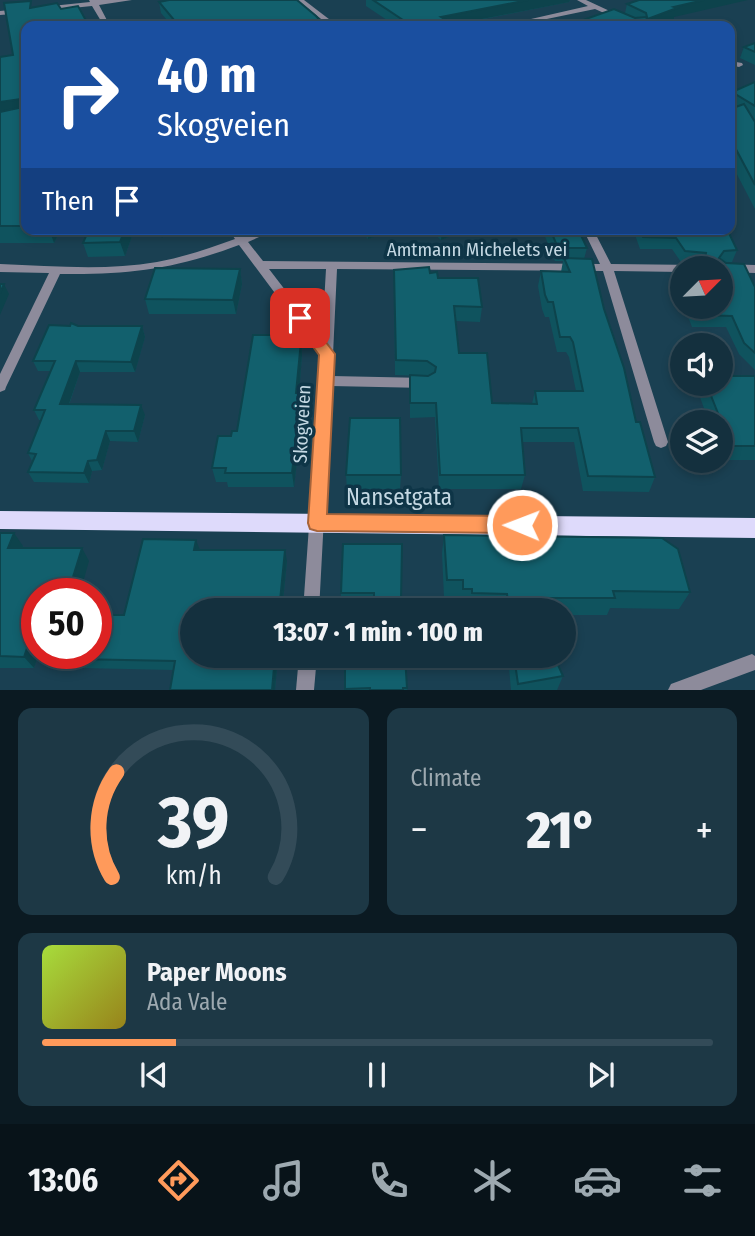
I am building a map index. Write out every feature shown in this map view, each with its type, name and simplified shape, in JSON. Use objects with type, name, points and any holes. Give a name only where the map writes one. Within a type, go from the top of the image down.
[{"type":"main road","name":"Nansetgata","points":[[0,520],[755,528]]},
{"type":"street","points":[[0,13],[129,0]]},
{"type":"street","points":[[300,0],[327,21]]},
{"type":"street","points":[[580,0],[625,21]]},
{"type":"street","points":[[92,2],[104,21]]},
{"type":"street","points":[[528,21],[595,7]]},
{"type":"street","points":[[0,268],[153,266],[237,235],[327,354]]},
{"type":"street","points":[[591,235],[607,267],[661,442]]},
{"type":"street","name":"Amtmann Michelets vei","points":[[259,265],[670,268]]},
{"type":"street","name":"Skogveien","points":[[312,598],[332,265]]},
{"type":"street","points":[[733,268],[755,269]]},
{"type":"street","points":[[0,387],[57,269]]},
{"type":"street","points":[[325,381],[426,383]]},
{"type":"street","points":[[677,690],[752,663]]},
{"type":"street","points":[[305,690],[307,668]]},
{"type":"building","points":[[297,0],[320,21],[175,21],[159,2]]},
{"type":"building","points":[[373,0],[528,0],[441,17],[448,21],[404,21]]},
{"type":"building","points":[[639,0],[704,0],[674,7],[677,8],[642,21],[583,20],[614,9],[635,18],[647,17],[646,13],[627,4]]},
{"type":"building","points":[[31,1],[30,8],[57,3],[61,9],[78,6],[86,21],[21,21],[21,102],[20,99],[0,102],[0,57],[13,55],[4,3]]},
{"type":"building","points":[[755,43],[755,52],[744,47]]},
{"type":"building","points":[[755,82],[755,106],[735,94],[735,91]]},
{"type":"building","points":[[744,104],[755,122],[755,185],[735,147],[735,107]]},
{"type":"building","points":[[21,107],[21,226],[0,226],[0,112]]},
{"type":"building","points":[[86,235],[123,235],[120,242],[83,243]]},
{"type":"building","points":[[553,235],[581,235],[587,248],[558,248]]},
{"type":"building","points":[[642,235],[730,235],[737,250],[724,251],[720,256],[706,256],[706,253],[685,251],[676,238]]},
{"type":"building","points":[[564,258],[592,259],[604,309],[624,368],[636,422],[640,422],[655,477],[588,476],[578,428],[521,428],[525,475],[440,475],[436,403],[410,403],[410,375],[428,376],[435,372],[436,367],[427,361],[396,360],[394,270],[429,267],[430,273],[437,272],[438,278],[478,278],[482,307],[454,306],[459,353],[487,353],[492,403],[537,404],[535,391],[583,391],[573,342],[570,337],[560,337],[553,302],[548,302],[545,295],[541,271],[570,272]]},
{"type":"building","points":[[733,263],[744,264],[755,287],[755,353],[744,343],[733,318]]},
{"type":"building","points":[[155,268],[240,269],[233,300],[145,299]]},
{"type":"building","points":[[71,323],[78,326],[142,326],[131,362],[76,361],[60,404],[141,405],[134,431],[106,431],[97,460],[88,461],[84,473],[28,472],[36,454],[28,453],[45,410],[34,410],[55,361],[33,361],[49,325],[70,326]]},
{"type":"building","points":[[253,335],[292,335],[291,341],[301,341],[296,393],[301,393],[292,473],[225,473],[226,468],[212,468],[218,436],[231,436],[232,431],[237,431]]},
{"type":"building","points":[[733,376],[755,376],[755,446],[733,446],[733,410],[717,410],[711,396],[733,396]]},
{"type":"building","points":[[350,418],[400,418],[401,475],[346,475]]},
{"type":"building","points":[[0,533],[14,533],[8,548],[82,548],[73,578],[21,578],[21,657],[0,656]]},
{"type":"building","points":[[444,535],[662,538],[678,549],[690,592],[613,591],[615,598],[507,598],[507,594],[472,593],[472,589],[463,589],[463,580],[447,580]]},
{"type":"building","points":[[143,539],[196,540],[194,550],[285,550],[280,598],[180,598],[180,668],[274,668],[272,690],[170,690],[175,661],[112,660],[112,615],[124,615]]},
{"type":"building","points":[[343,544],[402,544],[401,598],[374,598],[374,593],[341,593]]},
{"type":"building","points":[[345,668],[406,668],[407,688],[403,690],[345,689]]},
{"type":"building","points":[[516,668],[559,668],[563,676],[518,684]]},
{"type":"route","points":[[300,318],[327,354],[317,523],[522,525]]}]
